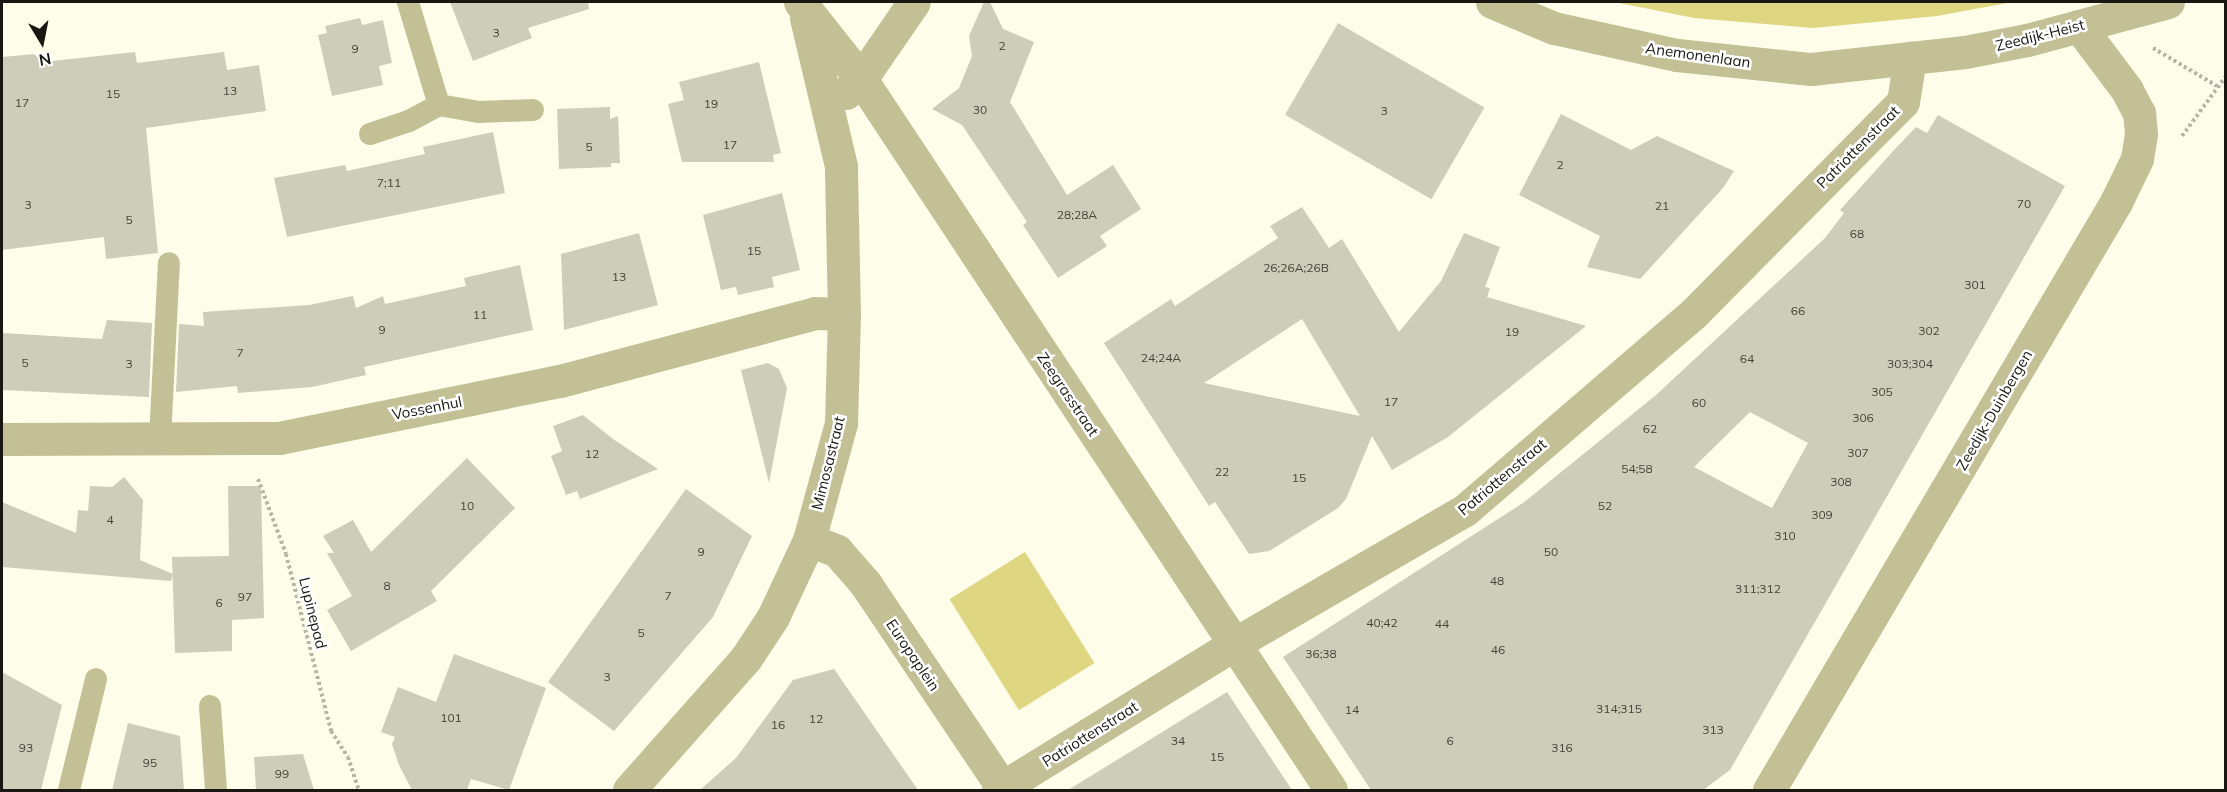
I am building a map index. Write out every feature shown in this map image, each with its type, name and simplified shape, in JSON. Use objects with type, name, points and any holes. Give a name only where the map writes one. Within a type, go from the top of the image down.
[{"type":"street","points":[[829,109],[861,79],[914,2]]},
{"type":"street","name":"Anemonenlaan","points":[[1492,2],[1554,28],[1677,55],[1811,69],[1910,58]]},
{"type":"street","name":"Zeedijk-Heist","points":[[1910,58],[2016,42],[2168,2]]},
{"type":"street","name":"Zeegrasstraat","points":[[802,4],[861,79],[1331,790]]},
{"type":"street","name":"Mimosastraat","points":[[629,790],[746,657],[773,617],[809,540],[841,423],[844,314],[841,166],[802,4]]},
{"type":"street","name":"Zeedijk-Duinbergen","points":[[1769,790],[2116,202],[2137,159],[2141,134],[2139,113],[2127,90],[2079,26]]},
{"type":"street","name":"Patriottenstraat","points":[[1000,789],[1234,644],[1465,510],[1693,314],[1903,102],[1910,58]]},
{"type":"street","name":"Vossenhul","points":[[2,439],[279,438],[560,381],[815,313],[844,314]]},
{"type":"street","name":"Europaplein","points":[[809,540],[837,551],[865,583],[1000,789]]},
{"type":"lane","points":[[408,2],[438,105]]},
{"type":"lane","points":[[370,134],[409,121],[438,105],[479,112],[533,110]]},
{"type":"lane","points":[[160,440],[169,263]]},
{"type":"lane","points":[[69,790],[96,679]]},
{"type":"lane","points":[[210,706],[216,790]]},
{"type":"path","points":[[2118,16],[2132,35],[2217,86],[2226,76]]},
{"type":"path","name":"Lupinepad","points":[[250,439],[253,465],[286,554],[331,731],[348,757],[359,790]]},
{"type":"shaded area","points":[[1614,2],[2013,2],[1937,16],[1813,28],[1694,18]]},
{"type":"shaded area","points":[[1025,552],[1094,663],[1019,710],[950,599]]},
{"type":"building","points":[[450,2],[588,2],[589,9],[528,28],[532,38],[473,61]]},
{"type":"building","points":[[984,2],[990,2],[1003,29],[1034,42],[1010,102],[1067,195],[1113,165],[1141,209],[1100,236],[1107,246],[1058,278],[1023,225],[1027,222],[962,125],[932,109],[959,88],[972,56],[969,36]]},
{"type":"building","points":[[360,18],[362,25],[383,20],[392,63],[379,66],[383,85],[332,96],[318,35],[327,33],[325,26]]},
{"type":"building","points":[[1338,23],[1484,108],[1431,199],[1285,115]]},
{"type":"building","points":[[135,52],[137,63],[224,52],[227,70],[259,65],[266,111],[146,128],[158,253],[106,259],[104,237],[2,250],[2,57],[34,54],[43,62]]},
{"type":"building","points":[[759,62],[781,153],[773,155],[774,162],[682,162],[668,104],[684,100],[679,82]]},
{"type":"building","points":[[610,107],[610,119],[618,116],[620,163],[611,163],[611,167],[559,169],[557,109]]},
{"type":"building","points":[[1561,114],[1631,150],[1657,136],[1734,171],[1723,188],[1640,279],[1587,267],[1600,236],[1519,195]]},
{"type":"building","points":[[1938,115],[2065,186],[1730,770],[1703,790],[1371,790],[1283,657],[1523,503],[1656,395],[1825,238],[1844,213],[1840,210],[1916,127],[1927,133]],"holes":[[[1750,412],[1808,443],[1772,508],[1694,467]]]},
{"type":"building","points":[[493,132],[505,193],[287,237],[274,178],[345,165],[347,171],[425,154],[423,147]]},
{"type":"building","points":[[782,193],[800,270],[772,277],[774,287],[738,295],[736,287],[721,290],[703,215]]},
{"type":"building","points":[[1302,207],[1329,248],[1342,239],[1399,332],[1441,281],[1464,233],[1500,247],[1485,287],[1490,288],[1487,297],[1586,326],[1448,437],[1392,470],[1372,436],[1346,499],[1338,508],[1269,551],[1249,554],[1215,502],[1209,506],[1104,343],[1171,299],[1175,306],[1278,238],[1270,226]],"holes":[[[1302,319],[1360,416],[1204,383]]]},
{"type":"building","points":[[639,233],[658,305],[564,330],[561,254]]},
{"type":"building","points":[[520,265],[533,330],[364,367],[366,375],[312,387],[238,393],[237,386],[176,392],[179,324],[204,326],[203,312],[309,305],[353,296],[356,308],[383,296],[385,304],[466,286],[464,278]]},
{"type":"building","points":[[107,320],[152,323],[149,397],[2,390],[2,333],[102,339]]},
{"type":"building","points":[[768,363],[779,369],[787,388],[769,483],[741,370]]},
{"type":"building","points":[[583,415],[613,439],[658,469],[580,499],[577,491],[566,495],[551,456],[562,451],[553,426]]},
{"type":"building","points":[[467,458],[515,508],[431,591],[437,601],[351,651],[327,610],[352,596],[327,553],[334,553],[323,536],[353,520],[371,552]]},
{"type":"building","points":[[124,477],[143,500],[140,560],[173,574],[171,581],[2,567],[2,502],[76,533],[78,510],[88,511],[90,486],[112,487]]},
{"type":"building","points":[[228,486],[261,486],[264,618],[232,620],[232,651],[175,653],[172,557],[229,556]]},
{"type":"building","points":[[686,489],[752,536],[713,617],[614,731],[548,682]]},
{"type":"building","points":[[454,654],[546,688],[509,790],[471,779],[467,790],[412,790],[399,765],[392,744],[395,737],[381,732],[398,687],[436,702]]},
{"type":"building","points":[[834,669],[918,790],[700,790],[736,758],[793,680]]},
{"type":"building","points":[[2,672],[62,705],[41,790],[2,790]]},
{"type":"building","points":[[1227,692],[1292,790],[1068,790],[1138,747]]},
{"type":"building","points":[[128,723],[180,736],[184,790],[112,790]]},
{"type":"building","points":[[303,754],[314,790],[256,790],[254,757]]}]
